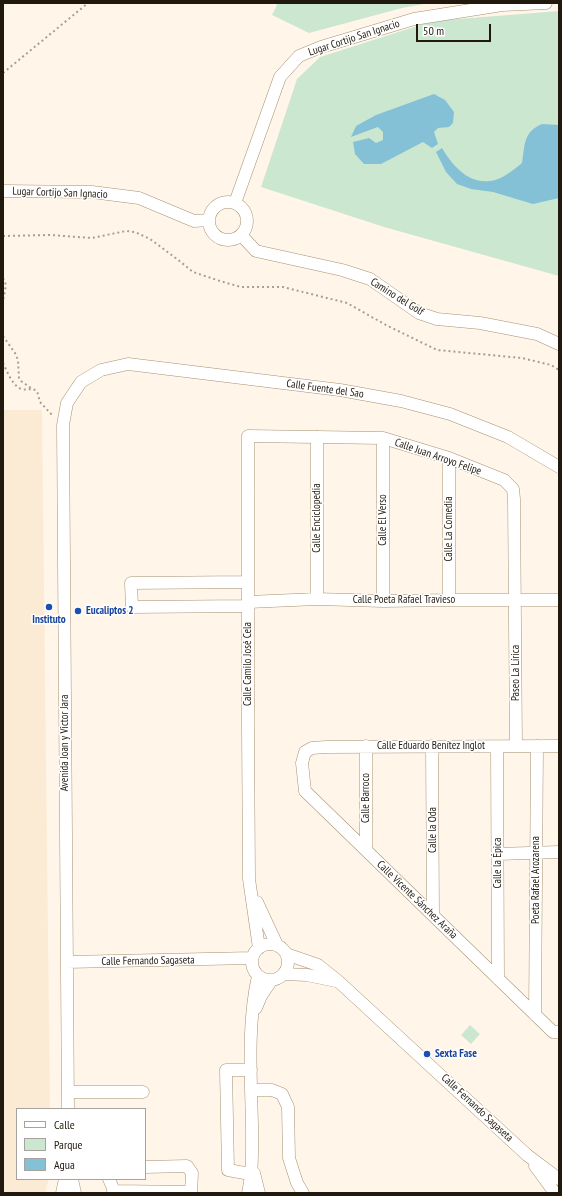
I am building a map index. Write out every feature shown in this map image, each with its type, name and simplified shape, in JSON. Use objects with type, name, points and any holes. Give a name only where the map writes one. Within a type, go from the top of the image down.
[{"type":"street","name":"Lugar Cortijo San Ignacio","points":[[235,203],[280,77],[300,56],[321,47],[414,19],[502,6],[546,3]]},
{"type":"street","name":"Lugar Cortijo San Ignacio","points":[[3,191],[92,192],[139,198],[194,221],[209,220]]},
{"type":"street","points":[[221,203],[235,203],[242,207],[246,214],[246,229],[236,239],[223,240],[213,232],[210,227],[210,213],[214,207],[221,203]]},
{"type":"street","name":"Camino del Golf","points":[[241,235],[256,251],[342,270],[370,279],[418,313],[437,319],[480,323],[537,334],[559,344]]},
{"type":"street","name":"Calle Fuente del Sao","points":[[81,382],[101,370],[128,364],[340,390],[401,401],[450,414],[508,437],[559,467]]},
{"type":"street","name":"Avenida Joan y Victor Jara","points":[[68,1108],[64,425],[67,403],[81,382]]},
{"type":"street","name":"Calle Juan Arroyo Felipe","points":[[248,436],[383,438],[449,458],[504,480],[513,489],[516,599]]},
{"type":"street","name":"Calle Camilo José Cela","points":[[248,436],[249,879],[252,892],[255,953]]},
{"type":"street","name":"Calle Enciclopedia","points":[[317,437],[317,599]]},
{"type":"street","name":"Calle El Verso","points":[[383,438],[383,601]]},
{"type":"street","name":"Calle La Comedia","points":[[449,458],[449,600]]},
{"type":"street","name":"Calle Poeta Rafael Travieso","points":[[248,582],[131,583],[132,607],[248,604],[317,599],[383,601],[516,599],[559,600]]},
{"type":"street","name":"Paseo La Lírica","points":[[516,599],[516,746]]},
{"type":"street","name":"Calle Eduardo Benítez Inglot","points":[[305,752],[312,748],[366,746],[559,746]]},
{"type":"street","name":"Calle Barroco","points":[[366,746],[366,849]]},
{"type":"street","name":"Calle la Oda","points":[[432,746],[433,915]]},
{"type":"street","name":"Poeta Rafael Arozarena","points":[[535,1015],[537,746]]},
{"type":"street","name":"Calle la Épica","points":[[497,747],[498,979]]},
{"type":"street","name":"Calle Vicente Sánchez Araña","points":[[305,752],[302,763],[305,791],[535,1015],[553,1032],[559,1032]]},
{"type":"street","points":[[498,854],[559,852]]},
{"type":"street","name":"Calle Camilo José Cela","points":[[252,892],[277,945]]},
{"type":"street","points":[[248,1193],[251,1168],[251,1024],[256,973],[252,962],[255,953],[268,944],[277,945],[283,949],[286,954],[288,965],[284,974],[280,978],[271,981],[266,980],[256,973]]},
{"type":"street","name":"Calle Fernando Sagaseta","points":[[67,962],[229,959],[255,953]]},
{"type":"street","name":"Calle Fernando Sagaseta","points":[[286,954],[318,965],[338,981],[527,1155],[559,1179]]},
{"type":"street","name":"Calle Fernando Sagaseta","points":[[229,959],[256,973]]},
{"type":"street","points":[[284,974],[307,975],[338,981]]},
{"type":"street","points":[[251,1024],[261,996],[271,981]]},
{"type":"street","points":[[251,1070],[226,1070],[228,1170],[251,1168]]},
{"type":"street","points":[[251,1090],[272,1090],[282,1094],[288,1107],[289,1158],[296,1183],[303,1193]]},
{"type":"street","points":[[68,1092],[143,1092]]},
{"type":"street","name":"Calle Fernando Sagaseta","points":[[527,1155],[556,1193]]},
{"type":"street","points":[[109,1180],[114,1192],[191,1193],[192,1173],[187,1166],[146,1167]]},
{"type":"street","points":[[251,1168],[259,1193]]},
{"type":"street","points":[[62,1193],[65,1180]]},
{"type":"street","points":[[72,1180],[75,1193]]},
{"type":"street","points":[[556,1193],[559,1186]]},
{"type":"path","points":[[3,73],[88,3]]},
{"type":"path","points":[[3,236],[50,235],[92,238],[126,231],[135,232],[150,239],[193,272],[220,281],[241,287],[284,287],[347,303],[437,350],[522,358],[551,365],[559,370]]},
{"type":"path","points":[[3,278],[6,285],[3,301]]},
{"type":"path","points":[[3,336],[18,360],[19,378],[21,381],[37,391],[40,402],[64,425]]},
{"type":"path","points":[[3,363],[15,384],[21,388],[31,388]]},
{"type":"shaded area","points":[[3,410],[42,410],[50,1108],[16,1108],[16,1180],[49,1180],[45,1193],[3,1193]]},
{"type":"green space","points":[[274,3],[429,3],[402,8],[309,33],[272,15],[277,5]]},
{"type":"green space","points":[[559,11],[559,276],[384,227],[261,187],[297,79],[320,57],[433,21]]},
{"type":"green space","points":[[470,1025],[480,1034],[471,1044],[461,1035]]},
{"type":"water","points":[[434,94],[445,100],[454,112],[453,123],[449,127],[438,128],[434,132],[438,144],[432,148],[423,142],[381,164],[364,164],[355,154],[353,142],[369,138],[376,143],[383,140],[383,132],[378,127],[351,137],[356,126],[376,115]]},
{"type":"water","points":[[542,124],[559,125],[559,198],[533,204],[493,192],[471,189],[457,184],[446,172],[436,152],[442,148],[456,167],[475,180],[490,181],[499,179],[522,163],[528,135],[536,127]]},
{"type":"place","name":"Instituto","points":[[49,607]]},
{"type":"place","name":"Eucaliptos 2","points":[[78,611]]},
{"type":"place","name":"Sexta Fase","points":[[427,1054]]}]
